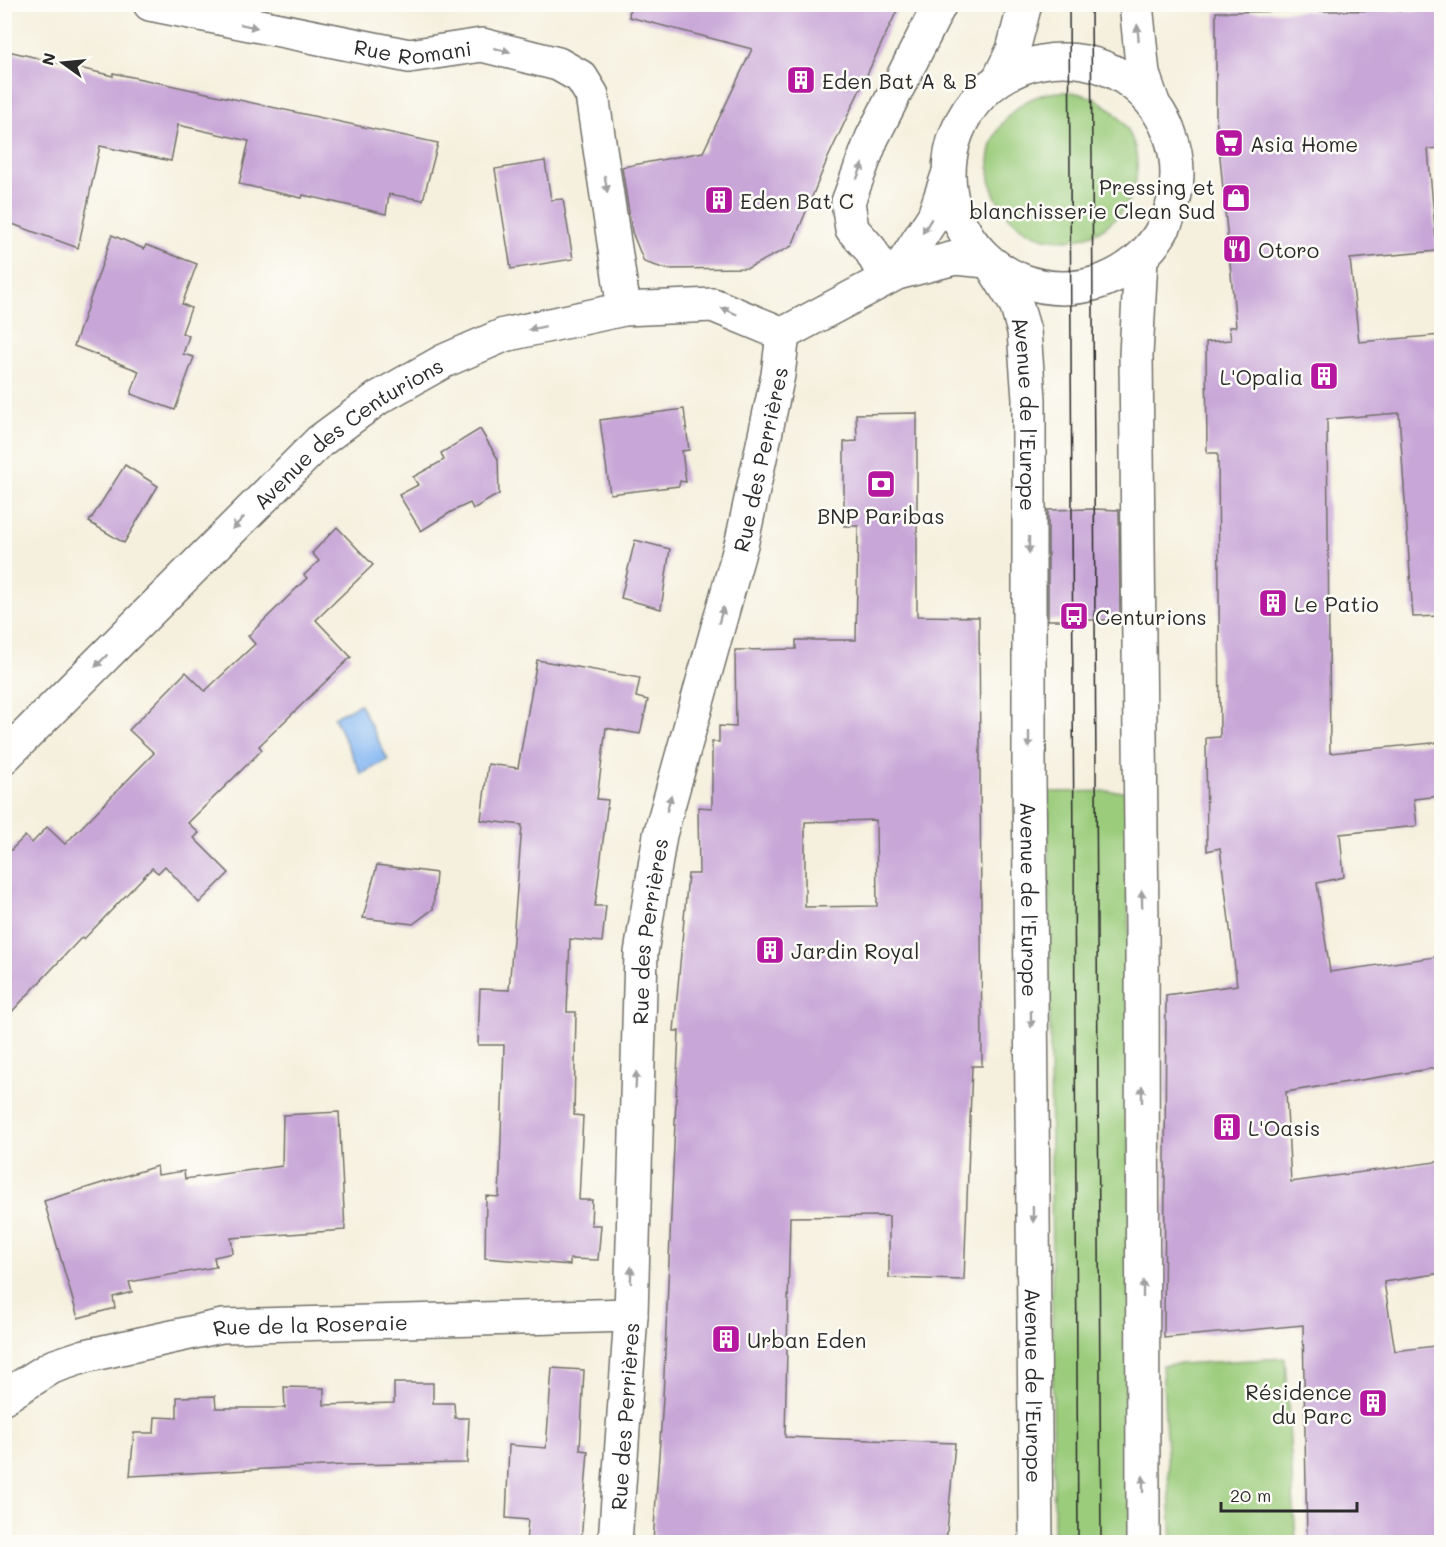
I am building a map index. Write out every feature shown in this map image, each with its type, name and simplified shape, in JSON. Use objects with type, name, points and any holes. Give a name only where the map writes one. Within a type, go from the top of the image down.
[{"type":"street","name":"Rue Romani","points":[[150,4],[409,56],[482,45],[558,64],[581,77],[592,94],[624,309]]},
{"type":"street","points":[[892,275],[852,230],[848,202],[872,138],[940,4]]},
{"type":"street","points":[[1000,77],[1013,50],[1025,4]]},
{"type":"street","points":[[948,174],[951,199],[958,222],[971,243],[989,263],[1023,282],[1041,287],[1069,289],[1093,285],[1119,274],[1142,258],[1162,231],[1174,199],[1177,165],[1170,132],[1152,103],[1143,74],[1136,4]]},
{"type":"street","points":[[892,275],[933,216],[948,174],[954,137],[972,103],[1000,77],[1034,62],[1081,61],[1125,78],[1152,103]]},
{"type":"street","points":[[783,334],[892,275],[955,258],[989,263]]},
{"type":"street","points":[[1142,258],[1136,355],[1142,937],[1143,1542]]},
{"type":"street","name":"Avenue de l'Europe","points":[[989,263],[1016,304],[1024,331],[1029,399],[1029,775],[1036,1542]]},
{"type":"street","name":"Avenue des Centurions","points":[[4,757],[320,441],[378,398],[444,361],[504,335],[624,309],[713,305],[783,334]]},
{"type":"street","name":"Rue des Perrières","points":[[615,1542],[631,1315],[641,953],[660,835],[742,541],[783,334]]},
{"type":"street","name":"Rue de la Roseraie","points":[[4,1397],[52,1366],[85,1356],[222,1326],[631,1315]]},
{"type":"green space","points":[[1063,92],[1091,97],[1104,104],[1115,114],[1125,125],[1132,138],[1137,166],[1132,194],[1125,207],[1115,218],[1104,228],[1091,235],[1063,240],[1035,235],[1022,228],[1011,218],[1001,207],[994,194],[989,166],[994,138],[1001,125],[1011,114],[1022,104],[1035,97]]},
{"type":"green space","points":[[1128,791],[1131,1542],[1054,1542],[1048,792]]},
{"type":"green space","points":[[1285,1358],[1296,1542],[1172,1542],[1162,1365]]},
{"type":"water","points":[[360,704],[388,760],[361,774],[334,717]]},
{"type":"building","points":[[630,4],[900,4],[827,160],[792,246],[748,268],[666,269],[644,262],[632,232],[622,167],[703,152],[752,49],[629,17]]},
{"type":"building","points":[[1440,10],[1442,148],[1428,149],[1437,251],[1350,259],[1359,342],[1442,335],[1442,616],[1413,617],[1399,413],[1327,419],[1330,753],[1442,742],[1442,796],[1414,799],[1417,826],[1340,834],[1344,877],[1317,883],[1330,972],[1442,956],[1442,1067],[1286,1092],[1291,1182],[1442,1161],[1442,1273],[1384,1282],[1395,1351],[1442,1345],[1442,1542],[1307,1542],[1303,1325],[1164,1338],[1166,995],[1237,985],[1220,848],[1207,851],[1206,738],[1220,737],[1218,453],[1207,453],[1206,342],[1231,340],[1229,327],[1236,327],[1216,115],[1216,12]]},
{"type":"building","points":[[4,50],[113,76],[113,73],[438,143],[423,200],[389,194],[386,214],[303,195],[302,198],[239,184],[249,141],[178,125],[171,161],[100,146],[78,248],[4,221]]},
{"type":"building","points":[[545,161],[551,200],[563,199],[573,259],[511,269],[495,169]]},
{"type":"building","points":[[112,235],[144,249],[146,245],[197,264],[182,304],[191,308],[182,333],[189,336],[183,354],[194,357],[175,410],[131,394],[139,371],[74,346]]},
{"type":"building","points":[[684,409],[689,450],[682,451],[686,482],[680,481],[679,486],[610,494],[600,420]]},
{"type":"building","points":[[917,413],[917,616],[979,617],[982,1066],[972,1066],[964,1280],[889,1278],[889,1216],[790,1217],[785,1437],[955,1443],[946,1542],[653,1542],[663,1398],[679,1031],[674,1031],[688,874],[699,874],[698,807],[712,808],[712,742],[719,742],[719,726],[736,727],[735,650],[796,649],[796,640],[856,640],[858,526],[844,526],[844,442],[857,441],[856,414]],"holes":[[[876,820],[877,906],[805,907],[805,822]]]},
{"type":"building","points":[[480,429],[498,459],[499,494],[473,509],[470,503],[451,512],[421,531],[399,495],[418,485],[413,477],[444,460],[441,453]]},
{"type":"building","points":[[125,465],[158,486],[124,543],[89,522]]},
{"type":"building","points":[[1048,510],[1119,510],[1120,620],[1048,620]]},
{"type":"building","points":[[337,527],[373,565],[316,620],[351,657],[259,746],[262,750],[188,823],[199,833],[194,838],[229,873],[199,903],[165,866],[158,873],[152,868],[84,939],[82,937],[4,1020],[4,857],[25,836],[32,843],[47,827],[65,844],[154,753],[129,730],[186,672],[205,691],[255,644],[248,636],[307,578],[304,575],[319,561],[312,553]]},
{"type":"building","points":[[635,540],[670,549],[661,609],[621,598]]},
{"type":"building","points":[[537,660],[640,678],[636,697],[648,700],[640,734],[606,728],[597,799],[608,800],[595,906],[606,906],[602,942],[570,939],[567,1012],[576,1012],[574,1115],[583,1116],[579,1200],[592,1200],[591,1225],[601,1225],[598,1260],[570,1259],[570,1265],[485,1258],[486,1196],[499,1197],[504,1045],[478,1045],[480,989],[509,990],[522,825],[481,820],[488,764],[518,768]]},
{"type":"building","points":[[377,865],[436,873],[433,909],[413,924],[363,918]]},
{"type":"building","points":[[339,1112],[345,1230],[231,1238],[233,1253],[214,1257],[216,1267],[129,1282],[132,1292],[113,1297],[115,1308],[78,1318],[44,1201],[157,1166],[158,1175],[184,1171],[185,1179],[282,1166],[283,1115]]},
{"type":"building","points":[[552,1368],[584,1370],[580,1450],[588,1451],[581,1542],[526,1542],[528,1520],[506,1518],[509,1445],[546,1448]]},
{"type":"building","points":[[394,1383],[433,1383],[433,1403],[454,1403],[455,1418],[469,1418],[467,1463],[344,1465],[130,1476],[134,1433],[154,1433],[155,1417],[177,1418],[177,1397],[215,1396],[216,1408],[285,1408],[284,1387],[324,1388],[324,1405],[394,1403]]},
{"type":"tram line","points":[[1069,4],[1078,1542]]},
{"type":"tram line","points":[[1091,4],[1101,1542]]},
{"type":"place","name":"Eden Bat A & B","points":[[801,80]]},
{"type":"place","name":"Asia Home","points":[[1229,143]]},
{"type":"place","name":"Pressing et blanchisserie Clean Sud","points":[[1236,198]]},
{"type":"place","name":"Eden Bat C","points":[[719,200]]},
{"type":"place","name":"Otoro","points":[[1237,249]]},
{"type":"place","name":"L'Opalia","points":[[1324,376]]},
{"type":"place","name":"BNP Paribas","points":[[881,484]]},
{"type":"place","name":"Le Patio","points":[[1273,603]]},
{"type":"place","name":"Centurions","points":[[1074,616]]},
{"type":"place","name":"Jardin Royal","points":[[770,950]]},
{"type":"place","name":"L'Oasis","points":[[1227,1127]]},
{"type":"place","name":"Urban Eden","points":[[726,1339]]},
{"type":"place","name":"Résidence du Parc","points":[[1373,1403]]}]
